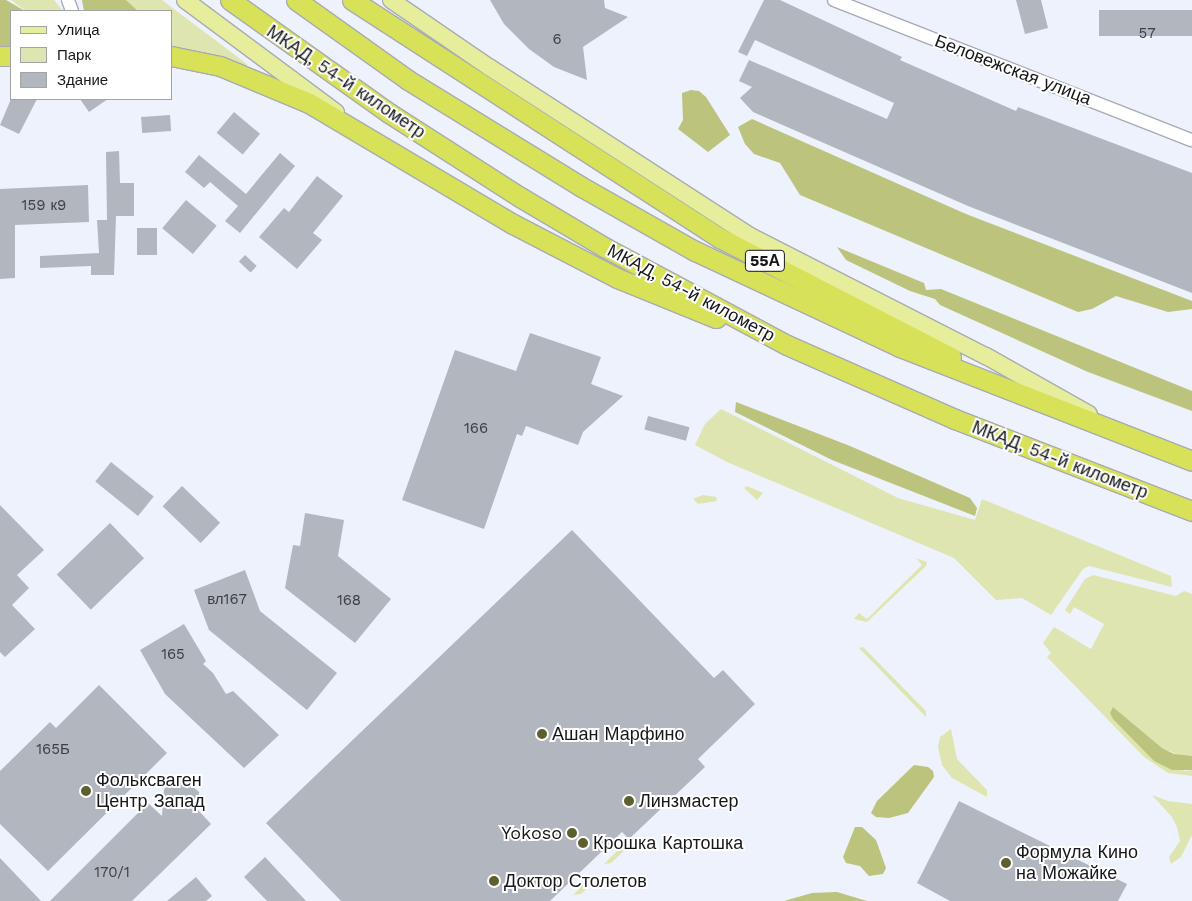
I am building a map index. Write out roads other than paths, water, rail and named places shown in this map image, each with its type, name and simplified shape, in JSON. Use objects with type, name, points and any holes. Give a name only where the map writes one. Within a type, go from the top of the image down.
[{"type":"highway","name":"МКАД, 54-й километр","points":[[230,0],[389,113],[520,197],[606,248],[787,345],[954,419],[1192,511]]},
{"type":"highway","name":"МКАД, 54-й километр","points":[[296,0],[417,85],[580,186],[695,251],[900,348],[1116,430],[1191,461]]},
{"type":"highway","name":"55А","points":[[352,0],[385,24],[720,238],[906,332],[1011,390]]},
{"type":"highway","points":[[172,56],[220,66],[263,82],[309,103],[513,224],[617,278],[787,345]]},
{"type":"main road","points":[[185,0],[316,96],[361,134]]},
{"type":"main road","points":[[391,0],[489,68],[750,236],[986,356],[1116,430]]},
{"type":"street","name":"Беловежская улица","points":[[834,0],[1192,140]]},
{"type":"place","name":"Ашан Марфино","points":[[542,734]]},
{"type":"place","name":"Фольксваген Центр Запад","points":[[86,791]]},
{"type":"place","name":"Линзмастер","points":[[629,801]]},
{"type":"place","name":"Yokoso","points":[[572,833]]},
{"type":"place","name":"Крошка Картошка","points":[[583,843]]},
{"type":"place","name":"Формула Кино на Можайке","points":[[1006,863]]},
{"type":"place","name":"Доктор Столетов","points":[[494,881]]}]
